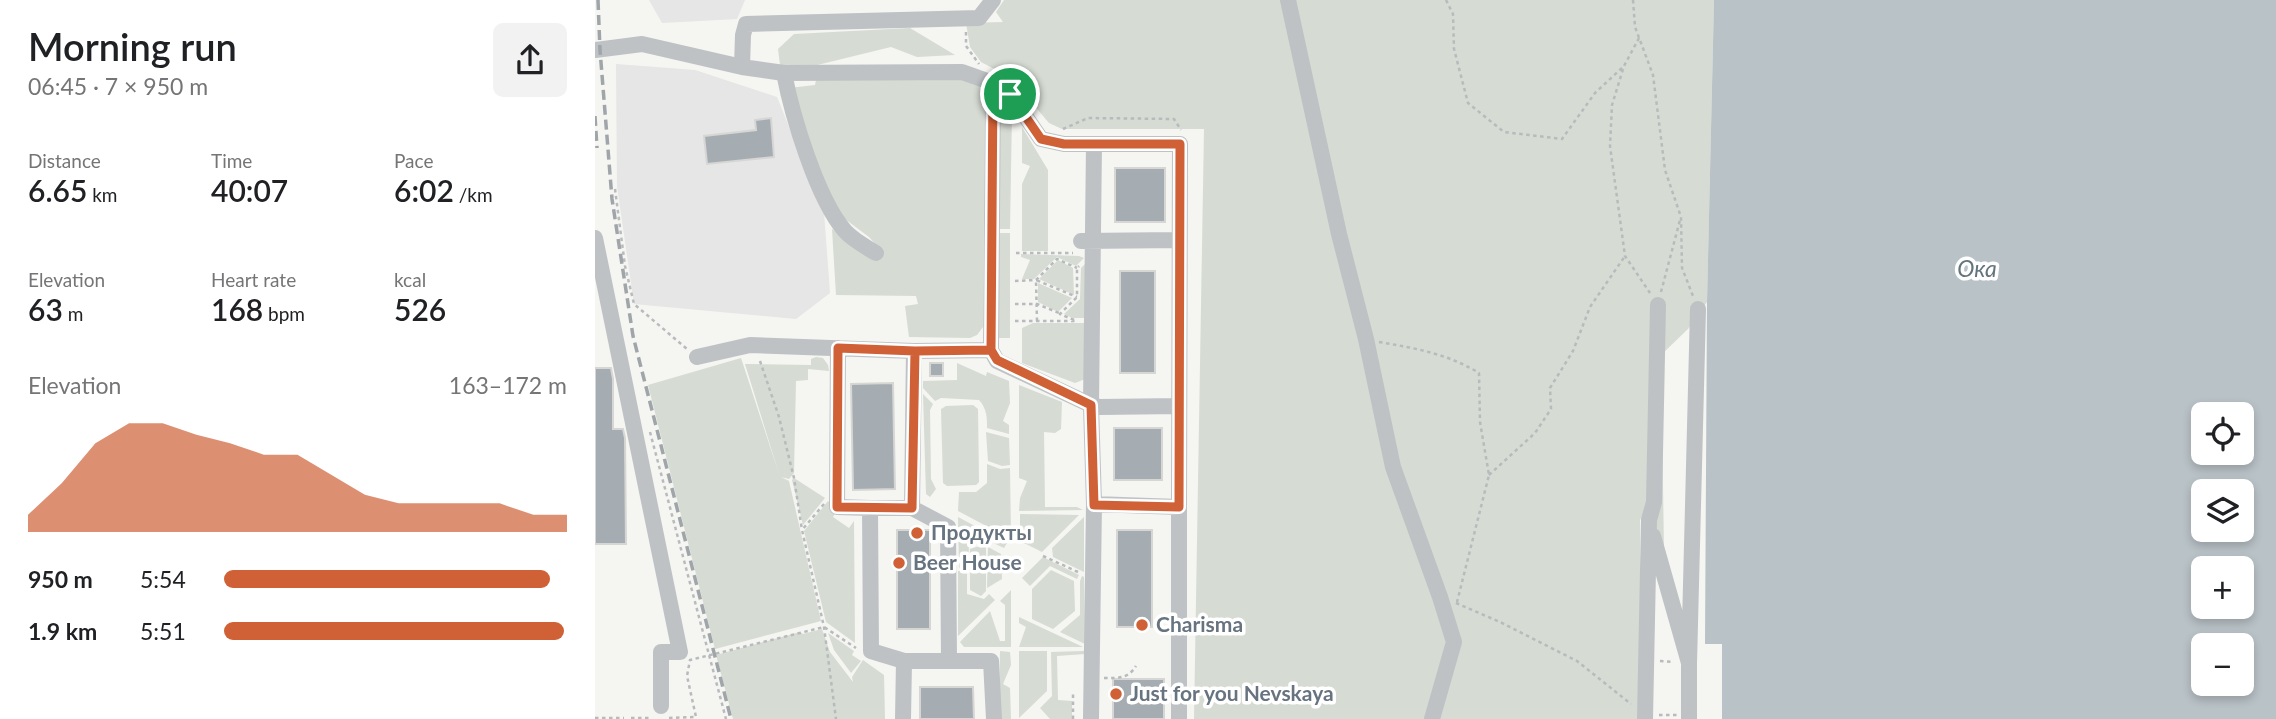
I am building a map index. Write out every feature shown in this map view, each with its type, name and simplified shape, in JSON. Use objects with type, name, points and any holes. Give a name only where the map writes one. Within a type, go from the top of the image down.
[{"type":"lane","points":[[742,67],[746,24],[979,18],[993,0]]},
{"type":"lane","points":[[1288,0],[1339,234],[1366,339],[1392,467],[1454,642],[1432,719]]},
{"type":"lane","points":[[595,50],[642,44],[742,67],[784,73],[962,72],[993,83],[1010,94],[1041,139],[1064,144],[1180,144],[1179,719]]},
{"type":"lane","points":[[784,73],[791,109],[825,200],[846,232],[876,253]]},
{"type":"lane","points":[[993,83],[991,350],[997,360],[1091,405],[1179,406]]},
{"type":"lane","points":[[1091,719],[1094,505],[1085,245],[1094,145]]},
{"type":"lane","points":[[595,238],[680,652],[661,652],[661,706]]},
{"type":"lane","points":[[1085,245],[1179,240]]},
{"type":"lane","points":[[1645,717],[1649,520],[1654,502],[1658,305]]},
{"type":"lane","points":[[1688,718],[1698,309]]},
{"type":"lane","points":[[697,357],[750,345],[915,351],[991,350]]},
{"type":"lane","points":[[838,348],[837,507],[912,508],[948,527],[949,661]]},
{"type":"lane","points":[[912,508],[915,351]]},
{"type":"lane","points":[[1094,505],[1179,507]]},
{"type":"lane","points":[[870,508],[871,651],[904,661],[991,661],[994,719]]},
{"type":"lane","points":[[1649,520],[1689,663]]},
{"type":"lane","points":[[903,719],[904,661]]},
{"type":"path","points":[[1446,0],[1453,14],[1454,49],[1468,103],[1504,132],[1562,139],[1595,93],[1624,65]]},
{"type":"path","points":[[1633,0],[1635,27],[1653,75],[1665,170],[1681,217],[1682,268],[1698,309]]},
{"type":"path","points":[[965,19],[966,46],[979,65]]},
{"type":"path","points":[[1639,38],[1624,65],[1612,105],[1610,146],[1625,256],[1658,305]]},
{"type":"path","points":[[1041,139],[1088,118],[1174,119],[1184,133]]},
{"type":"path","points":[[1658,305],[1667,262],[1681,217]]},
{"type":"path","points":[[1016,253],[1085,245]]},
{"type":"path","points":[[1489,475],[1535,433],[1551,409],[1550,388],[1573,351],[1590,307],[1625,256]]},
{"type":"path","points":[[1061,314],[1077,297],[1077,268],[1086,258]]},
{"type":"path","points":[[1037,321],[1036,280],[1057,259],[1077,268]]},
{"type":"path","points":[[1015,281],[1036,280],[1077,297]]},
{"type":"path","points":[[1015,304],[1037,304],[1077,321]]},
{"type":"path","points":[[1015,321],[1089,321]]},
{"type":"path","points":[[1366,339],[1426,350],[1460,361],[1479,373],[1480,422],[1489,475],[1457,604]]},
{"type":"path","points":[[650,433],[726,719]]},
{"type":"path","points":[[836,719],[824,627],[802,530],[837,488]]},
{"type":"path","points":[[1440,597],[1500,622],[1577,661],[1645,717],[1688,718]]},
{"type":"path","points":[[697,717],[687,676],[690,660],[824,627],[859,650]]},
{"type":"path","points":[[1646,661],[1689,663]]},
{"type":"path","points":[[1101,678],[1125,678],[1132,674],[1136,666]]},
{"type":"path","points":[[1073,691],[1073,719]]},
{"type":"path","points":[[595,718],[624,718]]},
{"type":"shaded area","points":[[649,0],[745,0],[737,19],[662,23]]},
{"type":"shaded area","points":[[1004,0],[1714,0],[1707,302],[1688,329],[1661,355],[1664,552],[1647,508],[1640,520],[1640,719],[1194,719],[1204,129],[1062,129],[1049,123],[1011,78],[981,62],[970,47],[966,23],[1003,22],[996,12]]},
{"type":"shaded area","points":[[910,28],[955,55],[917,57],[891,47],[805,68],[780,65],[778,49],[794,34]]},
{"type":"shaded area","points":[[616,64],[695,70],[777,97],[824,213],[830,293],[796,319],[634,304],[617,186]]},
{"type":"shaded area","points":[[952,77],[976,83],[985,92],[983,327],[977,335],[970,338],[909,337],[905,306],[918,304],[916,296],[836,295],[832,229],[879,259],[882,251],[845,219],[829,198],[789,88],[815,85],[816,80]]},
{"type":"shaded area","points":[[1006,106],[1012,112],[1010,229],[998,229],[1000,114]]},
{"type":"shaded area","points":[[1022,127],[1048,170],[1048,251],[1022,251],[1022,184],[1030,166],[1022,163]]},
{"type":"shaded area","points":[[998,233],[1010,233],[1010,338],[999,338]]},
{"type":"shaded area","points":[[1021,254],[1084,258],[1076,266],[1057,257],[1034,279],[1022,279],[1030,260],[1021,257]]},
{"type":"shaded area","points":[[1058,260],[1073,268],[1074,295],[1039,279]]},
{"type":"shaded area","points":[[1087,262],[1087,318],[1072,318],[1064,314],[1080,299],[1081,268]]},
{"type":"shaded area","points":[[1038,283],[1072,298],[1058,312],[1038,302]]},
{"type":"shaded area","points":[[1033,323],[1087,323],[1085,379],[1075,383],[1022,363],[1022,328]]},
{"type":"shaded area","points":[[741,358],[780,477],[745,364],[811,365],[811,359],[823,358],[829,371],[808,369],[808,380],[796,381],[794,473],[789,479],[781,477],[789,481],[821,621],[715,649],[648,385]]},
{"type":"shaded area","points":[[957,363],[986,376],[987,372],[1009,381],[1010,403],[1003,421],[1009,425],[1009,434],[987,428],[986,413],[979,400],[941,398],[935,401],[923,388],[923,381],[957,380]]},
{"type":"shaded area","points":[[1019,385],[1062,402],[1061,429],[1055,433],[1044,432],[1045,507],[1077,507],[1083,510],[1019,511],[1020,498],[1027,481],[1019,478]]},
{"type":"shaded area","points":[[923,394],[933,404],[930,410],[931,479],[936,489],[930,497],[926,494]]},
{"type":"shaded area","points":[[973,405],[978,409],[979,482],[976,485],[947,486],[943,483],[941,409],[946,406]]},
{"type":"shaded area","points":[[986,432],[1009,438],[1010,465],[1002,466],[988,461]]},
{"type":"shaded area","points":[[987,464],[1000,469],[1010,468],[1011,539],[958,511],[959,492],[976,492],[987,483]]},
{"type":"shaded area","points":[[794,478],[825,498],[803,525],[792,480]]},
{"type":"shaded area","points":[[828,501],[837,510],[833,517],[849,528],[854,521],[855,643],[826,622],[804,531]]},
{"type":"shaded area","points":[[1020,514],[1079,515],[1042,552],[1020,541]]},
{"type":"shaded area","points":[[958,517],[1007,543],[1004,548],[987,540],[969,545],[968,569],[959,568]]},
{"type":"shaded area","points":[[1084,517],[1084,572],[1053,557],[1052,548]]},
{"type":"shaded area","points":[[986,544],[986,591],[981,596],[970,590],[970,549]]},
{"type":"shaded area","points":[[988,547],[1001,554],[1002,579],[987,588]]},
{"type":"shaded area","points":[[1043,557],[1079,575],[1077,579],[1050,566],[1030,586],[1022,578]]},
{"type":"shaded area","points":[[1051,570],[1074,581],[1075,611],[1053,629],[1032,619],[1032,589]]},
{"type":"shaded area","points":[[958,571],[967,571],[967,594],[984,599],[989,594],[995,600],[958,636]]},
{"type":"shaded area","points":[[1082,576],[1085,644],[1060,632],[1080,615]]},
{"type":"shaded area","points":[[1011,590],[1011,647],[964,647],[960,642],[990,611],[1000,641],[1005,641],[1005,605],[1000,601]]},
{"type":"shaded area","points":[[1019,617],[1083,647],[1019,647],[1026,627],[1019,623]]},
{"type":"shaded area","points":[[822,629],[830,652],[853,682],[852,677],[863,660],[884,675],[885,719],[733,719],[716,655],[800,632],[803,634]]},
{"type":"shaded area","points":[[828,633],[854,651],[852,655],[861,661],[851,673],[834,650]]},
{"type":"shaded area","points":[[1000,651],[1010,652],[1011,665],[1003,684],[1010,688],[1011,719],[999,719]]},
{"type":"shaded area","points":[[1019,651],[1047,651],[1047,691],[1019,718]]},
{"type":"shaded area","points":[[1084,651],[1085,654],[1057,656],[1058,700],[1072,701],[1072,719],[1050,719],[1040,708],[1052,696],[1051,652]]},
{"type":"water","name":"Ока","points":[[1714,0],[2276,0],[2276,719],[1722,719],[1722,644],[1705,644],[1707,302]]},
{"type":"building","points":[[771,118],[774,157],[707,164],[704,136],[756,130],[755,120]]},
{"type":"building","points":[[1115,168],[1165,168],[1165,222],[1115,222]]},
{"type":"building","points":[[1120,271],[1155,271],[1155,373],[1120,373]]},
{"type":"building","points":[[930,363],[943,363],[943,376],[930,376]]},
{"type":"building","points":[[595,368],[611,368],[613,429],[623,429],[625,438],[626,544],[595,544]]},
{"type":"building","points":[[893,383],[895,489],[853,490],[851,384]]},
{"type":"building","points":[[1114,428],[1162,428],[1162,480],[1114,480]]},
{"type":"building","points":[[897,530],[930,530],[930,629],[897,629]]},
{"type":"building","points":[[1117,530],[1152,530],[1152,627],[1117,627]]},
{"type":"building","points":[[1113,679],[1164,679],[1164,719],[1113,719]]},
{"type":"building","points":[[920,687],[973,687],[974,719],[920,719]]},
{"type":"railway","points":[[598,0],[612,199],[633,336],[731,719]]},
{"type":"railway","points":[[595,116],[597,148]]},
{"type":"place","name":"Продукты","points":[[917,533]]},
{"type":"place","name":"Beer House","points":[[899,563]]},
{"type":"place","name":"Charisma","points":[[1142,625]]},
{"type":"place","name":"Just for you Nevskaya","points":[[1116,694]]},
{"type":"route","points":[[1010,94],[993,83],[991,350],[838,348],[837,507],[912,508],[915,351],[991,350],[997,360],[1091,405],[1094,505],[1179,507],[1180,144],[1064,144],[1041,139],[1010,94]]}]
